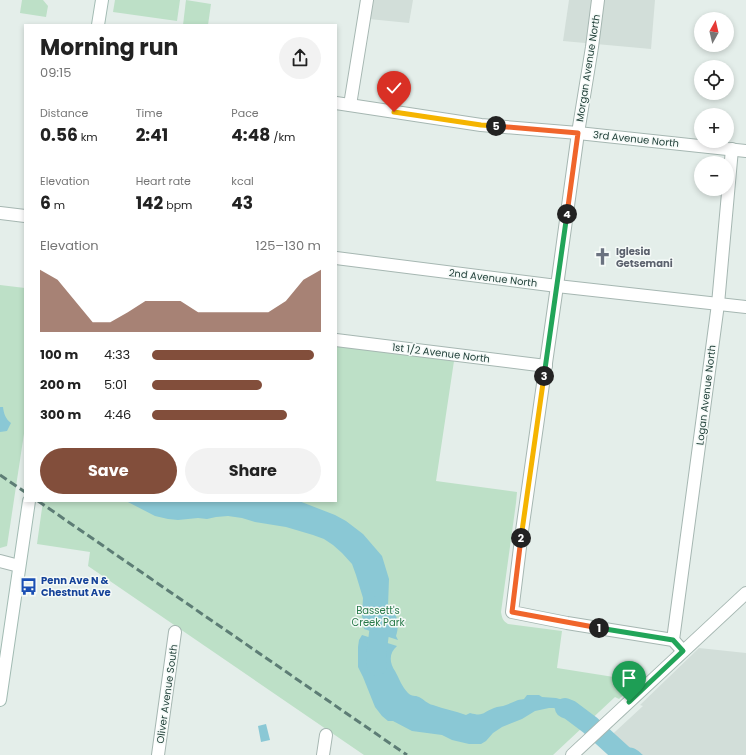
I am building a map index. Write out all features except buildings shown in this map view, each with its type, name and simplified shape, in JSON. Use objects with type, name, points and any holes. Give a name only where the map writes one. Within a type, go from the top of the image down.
[{"type":"street","points":[[98,24],[102,0]]},
{"type":"street","points":[[350,105],[367,0]]},
{"type":"street","name":"Morgan Avenue North","points":[[598,0],[522,531],[512,612],[567,623],[673,640]]},
{"type":"street","name":"3rd Avenue North","points":[[337,103],[481,125],[578,133],[746,151]]},
{"type":"street","name":"Logan Avenue North","points":[[673,640],[718,304],[732,150]]},
{"type":"street","points":[[0,213],[24,216]]},
{"type":"street","name":"2nd Avenue North","points":[[337,258],[557,286],[746,307]]},
{"type":"street","name":"1st 1/2 Avenue North","points":[[337,340],[546,366]]},
{"type":"street","points":[[0,700],[29,502]]},
{"type":"street","points":[[0,561],[19,566]]},
{"type":"street","points":[[572,755],[746,593]]},
{"type":"street","name":"Oliver Avenue South","points":[[158,755],[175,632]]},
{"type":"street","points":[[673,640],[683,651]]},
{"type":"street","points":[[323,755],[326,735]]},
{"type":"shaded area","points":[[372,0],[413,0],[409,23],[369,19]]},
{"type":"shaded area","points":[[569,0],[655,0],[651,49],[563,41]]},
{"type":"shaded area","points":[[699,648],[746,653],[746,755],[617,755],[603,743],[643,706],[640,705]]},
{"type":"green space","points":[[22,0],[43,0],[48,6],[46,17],[20,13]]},
{"type":"green space","points":[[115,0],[180,0],[177,21],[113,12]]},
{"type":"green space","points":[[186,0],[211,4],[208,24],[183,24]]},
{"type":"green space","points":[[0,285],[24,288],[24,434],[7,546],[0,548]]},
{"type":"green space","name":"Bassett's Creek Park","points":[[337,346],[454,361],[436,481],[517,492],[501,612],[503,619],[508,624],[562,631],[557,668],[639,681],[619,699],[615,697],[553,755],[364,755],[88,566],[90,552],[37,544],[43,502],[337,502]]},
{"type":"water","points":[[0,407],[3,407],[5,416],[11,423],[7,431],[0,432]]},
{"type":"water","points":[[128,502],[302,502],[335,515],[346,521],[363,534],[382,556],[389,579],[388,606],[390,611],[394,611],[398,623],[396,636],[398,640],[364,629],[362,615],[363,598],[352,564],[342,553],[324,539],[286,527],[228,516],[207,519],[198,518],[178,520],[155,516]]},
{"type":"water","points":[[362,635],[397,646],[391,655],[393,668],[406,691],[409,694],[419,697],[427,703],[466,715],[470,713],[483,714],[496,707],[504,706],[524,699],[527,695],[539,695],[542,697],[556,698],[578,704],[594,717],[583,727],[554,708],[535,711],[522,719],[502,727],[481,744],[469,744],[452,740],[442,735],[412,731],[393,721],[388,721],[375,707],[358,667],[358,647],[359,640]]},
{"type":"water","points":[[266,724],[270,740],[261,742],[258,726]]},
{"type":"water","points":[[613,733],[627,748],[634,748],[643,755],[611,755],[600,746]]},
{"type":"waterway","points":[[377,666],[376,656],[380,626],[378,606]]},
{"type":"waterway","points":[[565,708],[590,725],[623,755]]},
{"type":"railway","points":[[0,475],[24,491]]},
{"type":"railway","points":[[39,502],[407,755]]},
{"type":"place","name":"Iglesia Getsemani","points":[[603,257]]},
{"type":"place","name":"Penn Ave N & Chestnut Ave","points":[[28,586]]},
{"type":"route","points":[[394,112],[481,125],[578,133],[512,612],[567,623],[673,640],[683,651],[629,702]]}]
